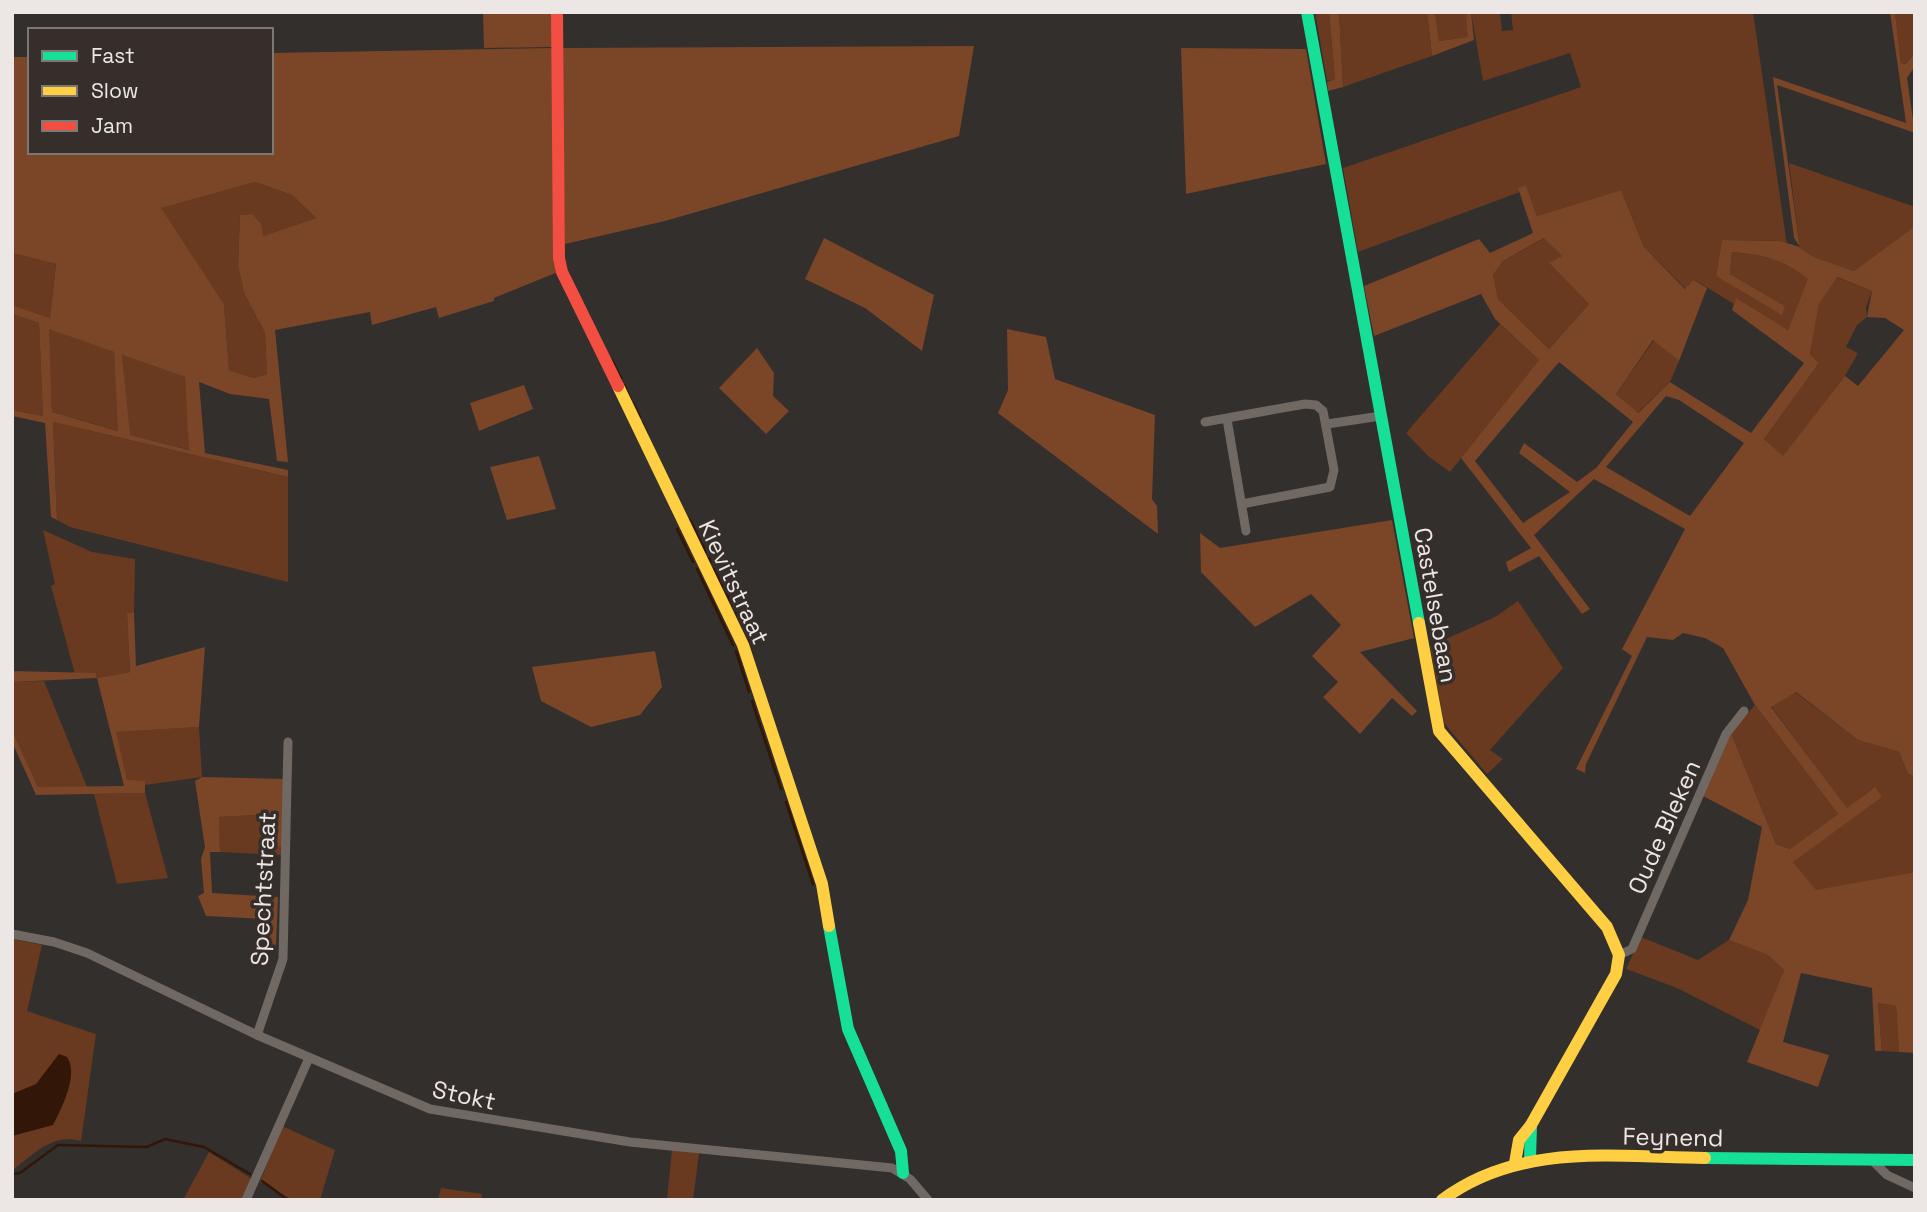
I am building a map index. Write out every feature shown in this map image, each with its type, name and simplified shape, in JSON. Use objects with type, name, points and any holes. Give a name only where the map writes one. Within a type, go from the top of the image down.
[{"type":"street","name":"Kievitstraat","points":[[557,12],[559,258],[562,272],[743,645],[822,884],[848,1029],[901,1151],[903,1173]]},
{"type":"street","name":"Castelsebaan","points":[[1307,12],[1439,731],[1607,927],[1619,955]]},
{"type":"street","points":[[1205,422],[1305,404],[1316,405],[1322,411],[1327,424],[1334,470],[1331,487],[1242,504]]},
{"type":"street","points":[[1327,424],[1381,416]]},
{"type":"street","points":[[1227,419],[1246,531]]},
{"type":"street","name":"Oude Bleken","points":[[1619,955],[1632,949],[1726,734],[1744,711]]},
{"type":"street","name":"Spechtstraat","points":[[257,1035],[283,958],[288,742]]},
{"type":"street","name":"Stokt","points":[[12,934],[54,942],[87,953],[309,1058],[405,1100],[455,1115],[630,1142],[892,1168],[903,1173]]},
{"type":"street","points":[[1515,1163],[1519,1140],[1531,1125],[1616,974],[1619,955]]},
{"type":"street","points":[[246,1200],[309,1058]]},
{"type":"street","points":[[1530,1159],[1531,1125]]},
{"type":"street","name":"Feynend","points":[[1442,1200],[1469,1181],[1515,1163],[1552,1156],[1915,1160]]},
{"type":"street","points":[[1872,1160],[1887,1175],[1915,1188]]},
{"type":"street","points":[[903,1173],[928,1200]]},
{"type":"shaded area","points":[[483,12],[553,12],[552,47],[484,48]]},
{"type":"shaded area","points":[[1315,12],[1329,12],[1335,79],[1327,81]]},
{"type":"shaded area","points":[[1329,12],[1339,12],[1343,87],[1328,91],[1327,82],[1335,79]]},
{"type":"shaded area","points":[[1339,12],[1427,12],[1432,56],[1343,87]]},
{"type":"shaded area","points":[[1427,12],[1435,12],[1439,41],[1468,37],[1466,12],[1471,12],[1474,40],[1432,56]]},
{"type":"shaded area","points":[[1435,12],[1466,12],[1469,37],[1439,41]]},
{"type":"shaded area","points":[[1471,12],[1500,12],[1502,31],[1513,30],[1511,12],[1753,12],[1787,245],[1780,241],[1722,240],[1716,276],[1785,306],[1730,274],[1732,252],[1773,259],[1809,279],[1788,330],[1737,299],[1734,304],[1695,280],[1686,289],[1644,247],[1621,190],[1537,216],[1526,185],[1519,188],[1520,192],[1358,252],[1343,168],[1581,87],[1570,53],[1483,81]]},
{"type":"shaded area","points":[[1890,12],[1895,12],[1901,63],[1906,64],[1915,52],[1915,66],[1907,78],[1915,133],[1777,85],[1800,247],[1794,238],[1773,77],[1906,123]]},
{"type":"shaded area","points":[[1895,12],[1915,12],[1915,52],[1906,64],[1901,63]]},
{"type":"shaded area","points":[[974,46],[959,136],[665,221],[565,244],[561,48]]},
{"type":"shaded area","points":[[553,48],[558,272],[494,298],[494,301],[439,318],[436,307],[372,325],[370,312],[275,330],[288,462],[277,461],[269,399],[230,394],[199,382],[205,453],[288,470],[288,477],[53,422],[57,520],[51,517],[45,423],[12,416],[12,410],[43,416],[39,323],[12,314],[12,305],[50,318],[56,264],[12,253],[12,57],[28,57],[28,154],[273,154],[273,53]],"holes":[[[255,182],[292,195],[316,218],[263,236],[261,224],[252,214],[240,215],[238,265],[244,293],[265,333],[267,374],[254,378],[229,370],[224,304],[161,208]],[[49,329],[114,352],[118,431],[52,412]],[[122,355],[185,377],[189,450],[130,435]]]},
{"type":"shaded area","points":[[1181,48],[1306,49],[1326,164],[1186,194]]},
{"type":"shaded area","points":[[1789,163],[1915,207],[1915,226],[1854,271],[1814,257],[1800,248]]},
{"type":"shaded area","points":[[255,182],[292,195],[316,218],[263,236],[252,214],[240,215],[238,265],[244,293],[265,333],[267,374],[254,378],[229,370],[224,304],[160,208]]},
{"type":"shaded area","points":[[1526,185],[1537,216],[1621,190],[1644,247],[1685,289],[1694,280],[1707,288],[1679,361],[1653,340],[1616,394],[1638,413],[1670,382],[1751,433],[1804,363],[1732,310],[1736,298],[1788,330],[1808,279],[1773,259],[1732,252],[1730,274],[1785,306],[1782,315],[1716,276],[1722,240],[1780,241],[1854,271],[1915,226],[1915,776],[1908,774],[1899,752],[1858,740],[1796,692],[1771,707],[1847,808],[1875,787],[1882,797],[1793,862],[1816,890],[1915,872],[1915,1053],[1899,1052],[1896,1006],[1878,1003],[1882,1051],[1875,1051],[1872,988],[1801,973],[1783,1042],[1829,1055],[1818,1087],[1747,1062],[1784,970],[1768,955],[1729,940],[1748,900],[1762,827],[1703,796],[1731,733],[1776,844],[1790,849],[1838,814],[1755,705],[1723,648],[1705,638],[1683,633],[1673,640],[1647,637],[1586,764],[1585,773],[1576,769],[1632,656],[1622,649],[1685,529],[1594,479],[1534,535],[1590,609],[1582,614],[1539,556],[1509,572],[1506,562],[1531,548],[1461,458],[1539,360],[1495,319],[1481,294],[1374,336],[1364,286],[1479,239],[1490,253],[1533,233],[1518,188]],"holes":[[[1544,238],[1562,256],[1549,263],[1589,304],[1549,349],[1498,299],[1493,275],[1503,261]],[[1837,277],[1872,291],[1867,317],[1885,318],[1904,330],[1858,386],[1845,376],[1783,456],[1764,439],[1819,363],[1810,354],[1819,304]],[[1559,362],[1633,422],[1596,468],[1577,482],[1524,443],[1519,453],[1570,492],[1523,523],[1475,461]],[[1666,396],[1679,400],[1744,443],[1690,516],[1606,467]]]},
{"type":"shaded area","points":[[824,238],[934,295],[922,351],[865,308],[805,279]]},
{"type":"shaded area","points":[[1545,238],[1562,256],[1550,264],[1589,304],[1549,349],[1498,299],[1493,275],[1503,261]]},
{"type":"shaded area","points":[[12,253],[56,264],[50,318],[12,305]]},
{"type":"shaded area","points":[[1836,277],[1872,291],[1866,307],[1867,317],[1857,325],[1846,347],[1858,353],[1845,376],[1783,457],[1764,439],[1819,363],[1810,354],[1819,303]]},
{"type":"shaded area","points":[[12,314],[39,323],[43,416],[12,410]]},
{"type":"shaded area","points":[[1500,324],[1539,360],[1450,472],[1428,456],[1406,433]]},
{"type":"shaded area","points":[[48,328],[114,352],[119,431],[52,412]]},
{"type":"shaded area","points":[[1007,329],[1046,337],[1055,379],[1155,415],[1152,499],[1157,506],[1158,534],[998,413],[1008,390]]},
{"type":"shaded area","points":[[1654,340],[1679,361],[1670,382],[1637,413],[1616,394]]},
{"type":"shaded area","points":[[757,348],[774,373],[773,396],[789,411],[766,434],[719,388]]},
{"type":"shaded area","points":[[122,355],[185,377],[190,450],[129,435]]},
{"type":"shaded area","points":[[524,385],[533,409],[479,431],[470,403]]},
{"type":"shaded area","points":[[53,422],[288,477],[288,582],[70,527],[57,520]]},
{"type":"shaded area","points":[[539,456],[556,509],[507,520],[490,467]]},
{"type":"shaded area","points":[[1392,520],[1414,638],[1360,652],[1417,711],[1412,716],[1392,698],[1360,734],[1323,697],[1338,682],[1312,656],[1341,625],[1311,594],[1255,627],[1201,572],[1200,533],[1220,548]]},
{"type":"shaded area","points":[[43,530],[92,552],[135,559],[134,613],[127,613],[130,672],[97,678],[96,673],[75,674],[51,586],[55,584]]},
{"type":"shaded area","points":[[1518,601],[1563,668],[1490,750],[1503,759],[1487,774],[1444,723],[1430,646],[1495,617]]},
{"type":"shaded area","points":[[127,613],[134,613],[136,666],[205,647],[199,727],[116,732],[127,780],[145,781],[145,793],[36,795],[12,742],[12,730],[38,787],[124,786],[97,678],[130,672]]},
{"type":"shaded area","points":[[655,651],[662,687],[640,715],[591,727],[541,701],[532,667]]},
{"type":"shaded area","points":[[12,671],[96,673],[97,678],[12,682]]},
{"type":"shaded area","points":[[44,681],[87,787],[38,787],[12,730],[12,682]]},
{"type":"shaded area","points":[[1795,692],[1858,740],[1899,752],[1908,774],[1915,776],[1915,872],[1816,891],[1793,862],[1874,787],[1847,809],[1771,706]]},
{"type":"shaded area","points":[[1755,705],[1838,814],[1790,849],[1776,844],[1731,733]]},
{"type":"shaded area","points":[[199,727],[202,777],[145,785],[145,781],[127,781],[115,732]]},
{"type":"shaded area","points":[[202,777],[284,779],[283,847],[275,846],[272,814],[219,817],[220,852],[210,852],[212,893],[278,897],[276,946],[265,946],[266,919],[206,916],[198,896],[204,893],[201,859],[205,847],[195,781]]},
{"type":"shaded area","points":[[145,793],[168,878],[117,884],[94,794]]},
{"type":"shaded area","points":[[273,814],[275,845],[283,847],[282,855],[220,852],[218,817]]},
{"type":"shaded area","points":[[1641,937],[1698,960],[1729,940],[1768,955],[1784,970],[1762,1031],[1677,988],[1626,969]]},
{"type":"shaded area","points":[[12,939],[42,945],[27,1011],[96,1034],[81,1141],[71,1139],[53,1142],[14,1169]]},
{"type":"shaded area","points":[[1878,1003],[1896,1006],[1899,1052],[1882,1051]]},
{"type":"shaded area","points":[[59,1054],[67,1057],[71,1072],[68,1091],[53,1125],[12,1136],[12,1094],[36,1084]]},
{"type":"shaded area","points":[[282,1126],[335,1150],[320,1200],[293,1200],[260,1182]]},
{"type":"shaded area","points":[[672,1150],[699,1153],[693,1200],[667,1200]]},
{"type":"shaded area","points":[[209,1152],[252,1179],[242,1200],[183,1200]]},
{"type":"shaded area","points":[[441,1188],[482,1194],[481,1200],[438,1200]]},
{"type":"waterway","points":[[612,360],[621,378]]},
{"type":"waterway","points":[[624,385],[631,400]]},
{"type":"waterway","points":[[633,403],[640,417]]},
{"type":"waterway","points":[[642,422],[647,434]]},
{"type":"waterway","points":[[690,520],[706,552]]},
{"type":"waterway","points":[[677,529],[693,562]]},
{"type":"waterway","points":[[709,558],[711,562]]},
{"type":"waterway","points":[[697,569],[733,645]]},
{"type":"waterway","points":[[714,569],[733,606]]},
{"type":"waterway","points":[[736,613],[742,625]]},
{"type":"waterway","points":[[748,638],[751,645]]},
{"type":"waterway","points":[[736,651],[749,692]]},
{"type":"waterway","points":[[752,701],[781,789]]},
{"type":"waterway","points":[[786,802],[813,884]]},
{"type":"waterway","points":[[12,1174],[20,1173],[58,1145],[147,1147],[165,1139],[204,1147],[250,1174]]},
{"type":"waterway","points":[[262,1181],[288,1200]]},
{"type":"traffic: fast","points":[[1307,12],[1419,623]]},
{"type":"traffic: fast","points":[[829,926],[848,1029],[901,1151],[903,1173]]},
{"type":"traffic: fast","points":[[1530,1159],[1531,1125]]},
{"type":"traffic: fast","points":[[1705,1158],[1915,1160]]},
{"type":"traffic: slow","points":[[618,386],[743,645],[822,884],[829,926]]},
{"type":"traffic: slow","points":[[1419,623],[1439,731],[1607,927],[1619,955],[1616,974],[1531,1125],[1519,1140],[1515,1163]]},
{"type":"traffic: slow","points":[[1442,1200],[1472,1182],[1503,1169],[1535,1161],[1603,1156],[1705,1158]]},
{"type":"traffic: jam","points":[[557,12],[559,258],[562,272],[618,386]]}]
